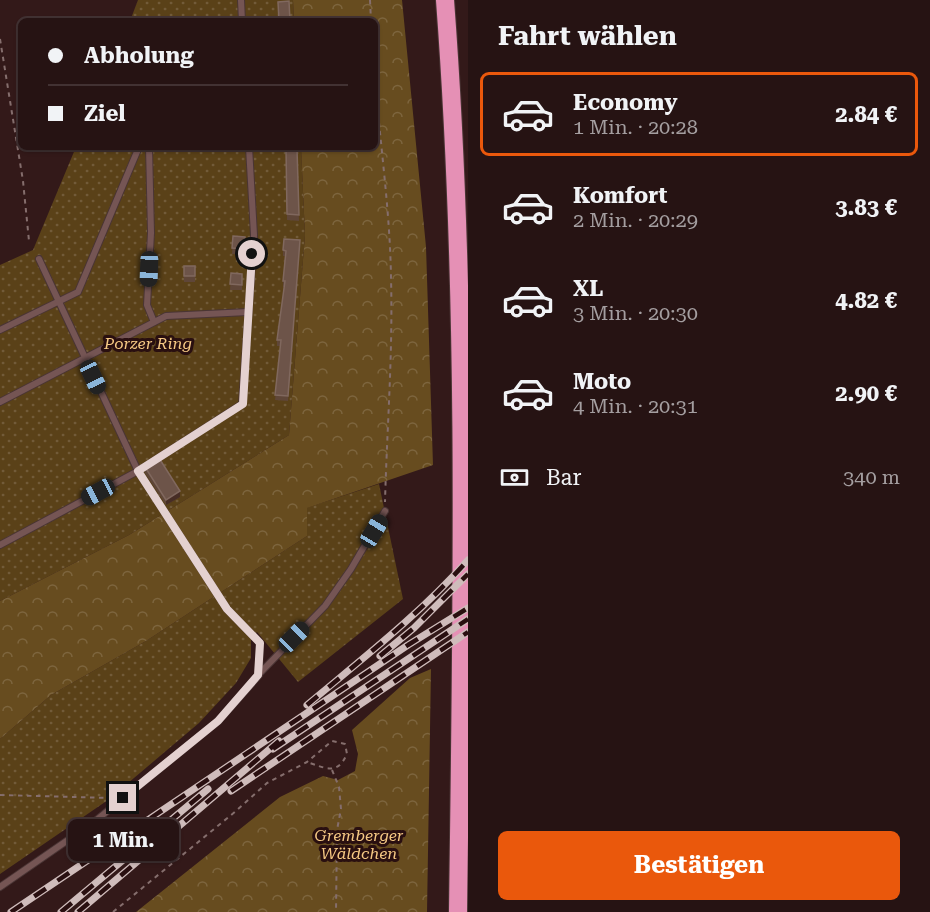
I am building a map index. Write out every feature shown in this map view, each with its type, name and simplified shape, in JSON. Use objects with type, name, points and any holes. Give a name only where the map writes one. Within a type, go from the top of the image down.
[{"type":"highway","points":[[445,0],[461,258],[464,387],[458,912]]},
{"type":"lane","points":[[241,0],[242,18]]},
{"type":"lane","points":[[0,330],[78,292],[138,150]]},
{"type":"lane","points":[[149,150],[151,233],[147,305],[154,322]]},
{"type":"lane","points":[[0,545],[138,471],[243,404],[254,235],[249,150]]},
{"type":"lane","points":[[39,259],[138,471],[227,609],[260,643],[258,675]]},
{"type":"lane","points":[[0,402],[166,316],[248,312]]},
{"type":"lane","points":[[0,887],[94,822],[218,721],[258,675],[325,606],[351,569],[385,511]]},
{"type":"path","points":[[370,0],[371,18]]},
{"type":"path","points":[[0,39],[23,182],[30,242]]},
{"type":"path","points":[[378,107],[386,188],[391,277],[391,388],[385,511]]},
{"type":"path","points":[[113,912],[267,783],[307,762],[332,741],[345,744],[348,754],[343,763],[332,769],[307,762]]},
{"type":"path","points":[[332,769],[339,787],[341,809],[337,830],[336,912]]},
{"type":"path","points":[[0,795],[123,798]]},
{"type":"green space","points":[[138,0],[293,0],[294,18],[131,18]]},
{"type":"green space","points":[[293,0],[402,0],[426,247],[433,465],[307,508],[307,536],[146,641],[51,695],[0,739],[0,601],[129,535],[289,435],[305,235],[301,150],[378,150],[378,18],[294,18]]},
{"type":"green space","name":"Porzer Ring","points":[[75,150],[301,150],[305,235],[289,435],[129,535],[0,601],[0,265],[33,250]]},
{"type":"green space","points":[[379,484],[403,599],[298,682],[257,632],[251,639],[251,658],[236,683],[199,723],[108,800],[0,874],[0,739],[51,695],[146,641],[307,536],[306,508]]},
{"type":"green space","name":"Gremberger Wäldchen","points":[[431,669],[427,912],[136,912],[280,797],[323,776],[338,780],[355,771],[358,754],[352,730],[410,678]]},
{"type":"building","points":[[289,1],[290,18],[279,18],[278,2]]},
{"type":"building","points":[[286,150],[297,150],[299,215],[287,214]]},
{"type":"building","points":[[233,236],[245,237],[244,249],[232,248]]},
{"type":"building","points":[[284,239],[300,240],[288,396],[275,395],[281,340],[277,340],[285,281],[283,281],[286,251],[283,250]]},
{"type":"building","points":[[184,266],[195,266],[195,276],[184,276]]},
{"type":"building","points":[[231,273],[242,274],[242,285],[230,284]]},
{"type":"building","points":[[159,458],[180,491],[166,500],[145,467]]},
{"type":"railway","points":[[307,705],[410,617],[468,560]]},
{"type":"railway","points":[[380,656],[414,628],[468,574]]},
{"type":"railway","points":[[11,912],[408,645],[468,608]]},
{"type":"railway","points":[[273,749],[468,619]]},
{"type":"railway","points":[[231,791],[468,632]]},
{"type":"railway","points":[[78,912],[279,741]]},
{"type":"railway","points":[[61,912],[208,789]]},
{"type":"route","points":[[123,798],[218,721],[258,675],[260,643],[227,609],[138,471],[243,404],[252,254]]}]
